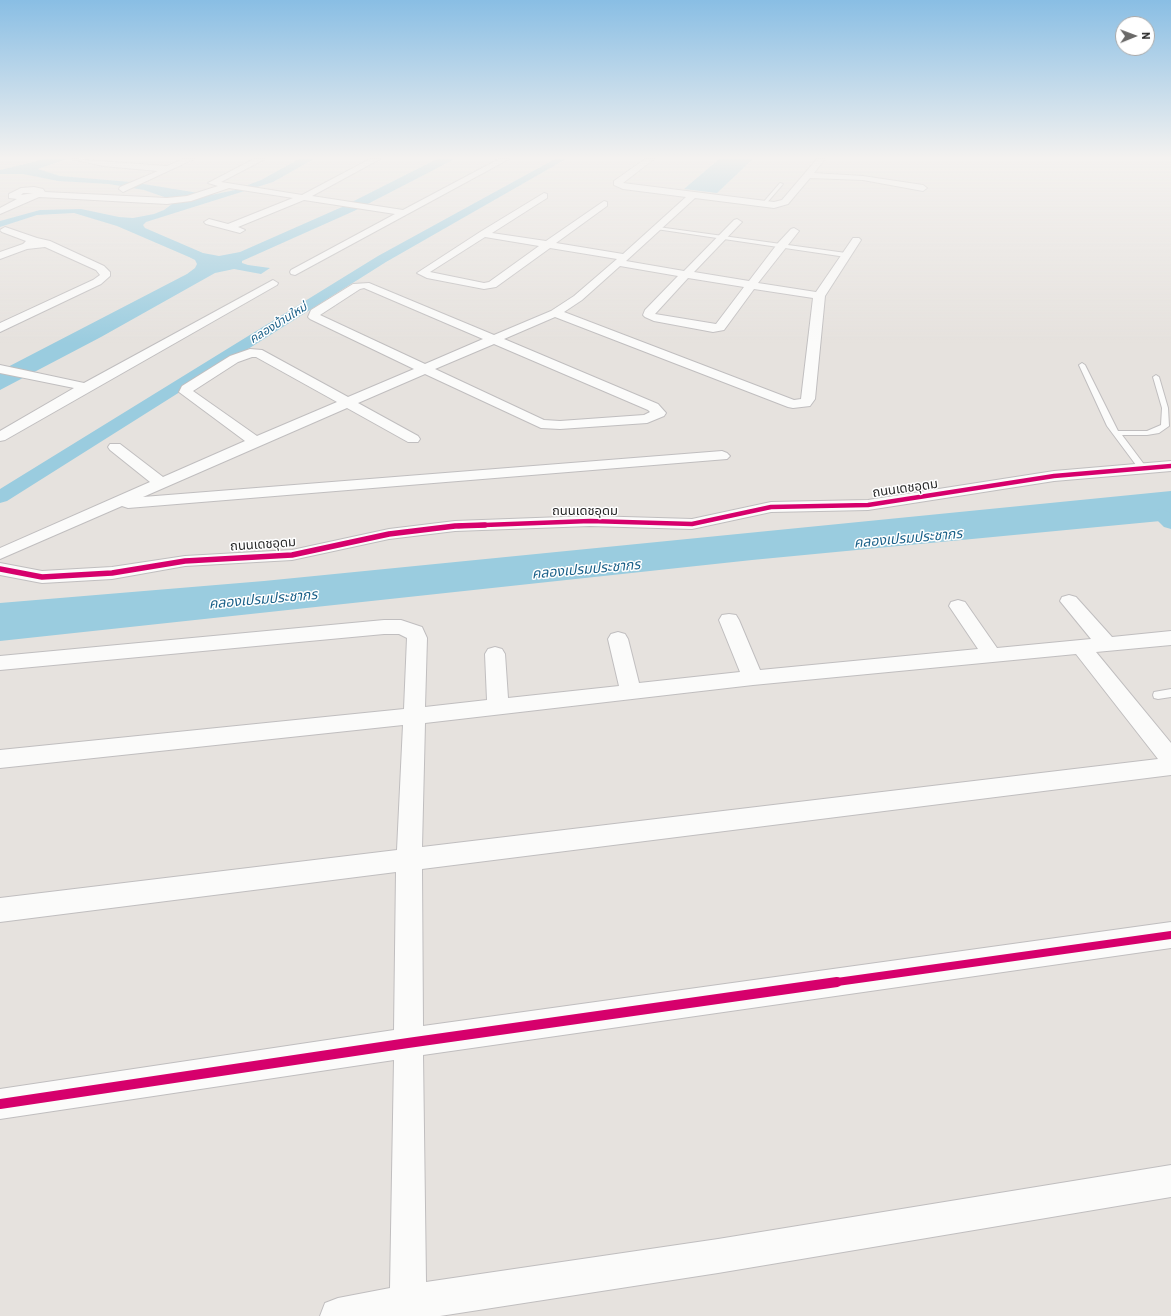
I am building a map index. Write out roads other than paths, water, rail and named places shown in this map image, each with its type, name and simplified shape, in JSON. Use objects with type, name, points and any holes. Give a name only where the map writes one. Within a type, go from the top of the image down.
[{"type":"street","points":[[229,227],[246,220]]},
{"type":"street","points":[[295,272],[389,220]]},
{"type":"street","points":[[505,220],[422,273],[427,276],[489,286],[582,220]]},
{"type":"street","points":[[0,554],[555,313],[578,298],[666,220]]},
{"type":"street","points":[[209,222],[240,230]]},
{"type":"street","points":[[737,222],[649,312],[649,316],[713,328],[720,327],[781,245],[794,231]]},
{"type":"street","points":[[0,328],[97,282],[104,276],[105,272],[100,268],[5,230]]},
{"type":"street","points":[[483,234],[548,245],[686,275],[819,296]]},
{"type":"street","points":[[555,313],[713,375],[798,404],[806,404],[808,399],[819,296],[856,240]]},
{"type":"street","points":[[0,256],[36,243]]},
{"type":"street","points":[[0,437],[86,387],[273,283]]},
{"type":"street","points":[[365,285],[493,340],[654,407],[659,413],[646,419],[560,425],[541,424],[314,317],[313,314],[357,286],[365,285]]},
{"type":"street","points":[[256,442],[188,396],[186,392],[187,389],[234,359],[247,353],[256,353],[413,439]]},
{"type":"street","points":[[0,369],[86,387]]},
{"type":"street","points":[[115,446],[161,483]]},
{"type":"street","points":[[114,504],[722,456]]},
{"type":"street","name":"ถนนเดชอุดม","points":[[0,569],[42,577],[112,574],[185,560],[292,555],[422,529],[590,521],[692,524],[772,507],[868,505],[1054,476],[1142,467],[1171,466]]},
{"type":"street","points":[[1068,601],[1106,644]]},
{"type":"street","points":[[958,606],[992,655]]},
{"type":"street","points":[[728,620],[753,678]]},
{"type":"street","points":[[0,662],[400,627],[415,632],[417,638],[409,860],[408,1303]]},
{"type":"street","points":[[0,759],[498,707],[753,678],[1171,638]]},
{"type":"street","points":[[618,639],[631,691]]},
{"type":"street","points":[[1081,647],[1171,759]]},
{"type":"street","points":[[495,654],[498,707]]},
{"type":"street","points":[[0,910],[1171,766]]},
{"type":"street","points":[[0,1104],[408,1043],[1171,935]]},
{"type":"street","points":[[338,1316],[408,1303],[718,1256],[1171,1181]]},
{"type":"lane","points":[[658,228],[846,255]]},
{"type":"lane","points":[[1082,365],[1101,407],[1116,433],[1142,467]]},
{"type":"lane","points":[[1116,433],[1147,433],[1156,431],[1165,426],[1165,408],[1156,377]]},
{"type":"lane","points":[[1158,695],[1171,693]]},
{"type":"water","points":[[2,220],[20,220],[0,227],[0,221]]},
{"type":"water","points":[[99,220],[151,220],[143,225],[145,228],[203,253],[219,256],[240,252],[312,220],[333,220],[242,261],[242,263],[248,265],[270,268],[261,274],[234,269],[215,273],[101,337],[0,390],[0,371],[187,274],[195,268],[197,264],[195,260],[117,226]]},
{"type":"water","name":"คลองเปรมประชากร","points":[[1171,491],[1171,520],[752,560],[0,641],[0,603],[264,581]]},
{"type":"waterway","name":"คลองบ้านใหม่","points":[[0,497],[382,259],[451,220]]},
{"type":"waterway","points":[[1162,515],[1171,523]]}]
